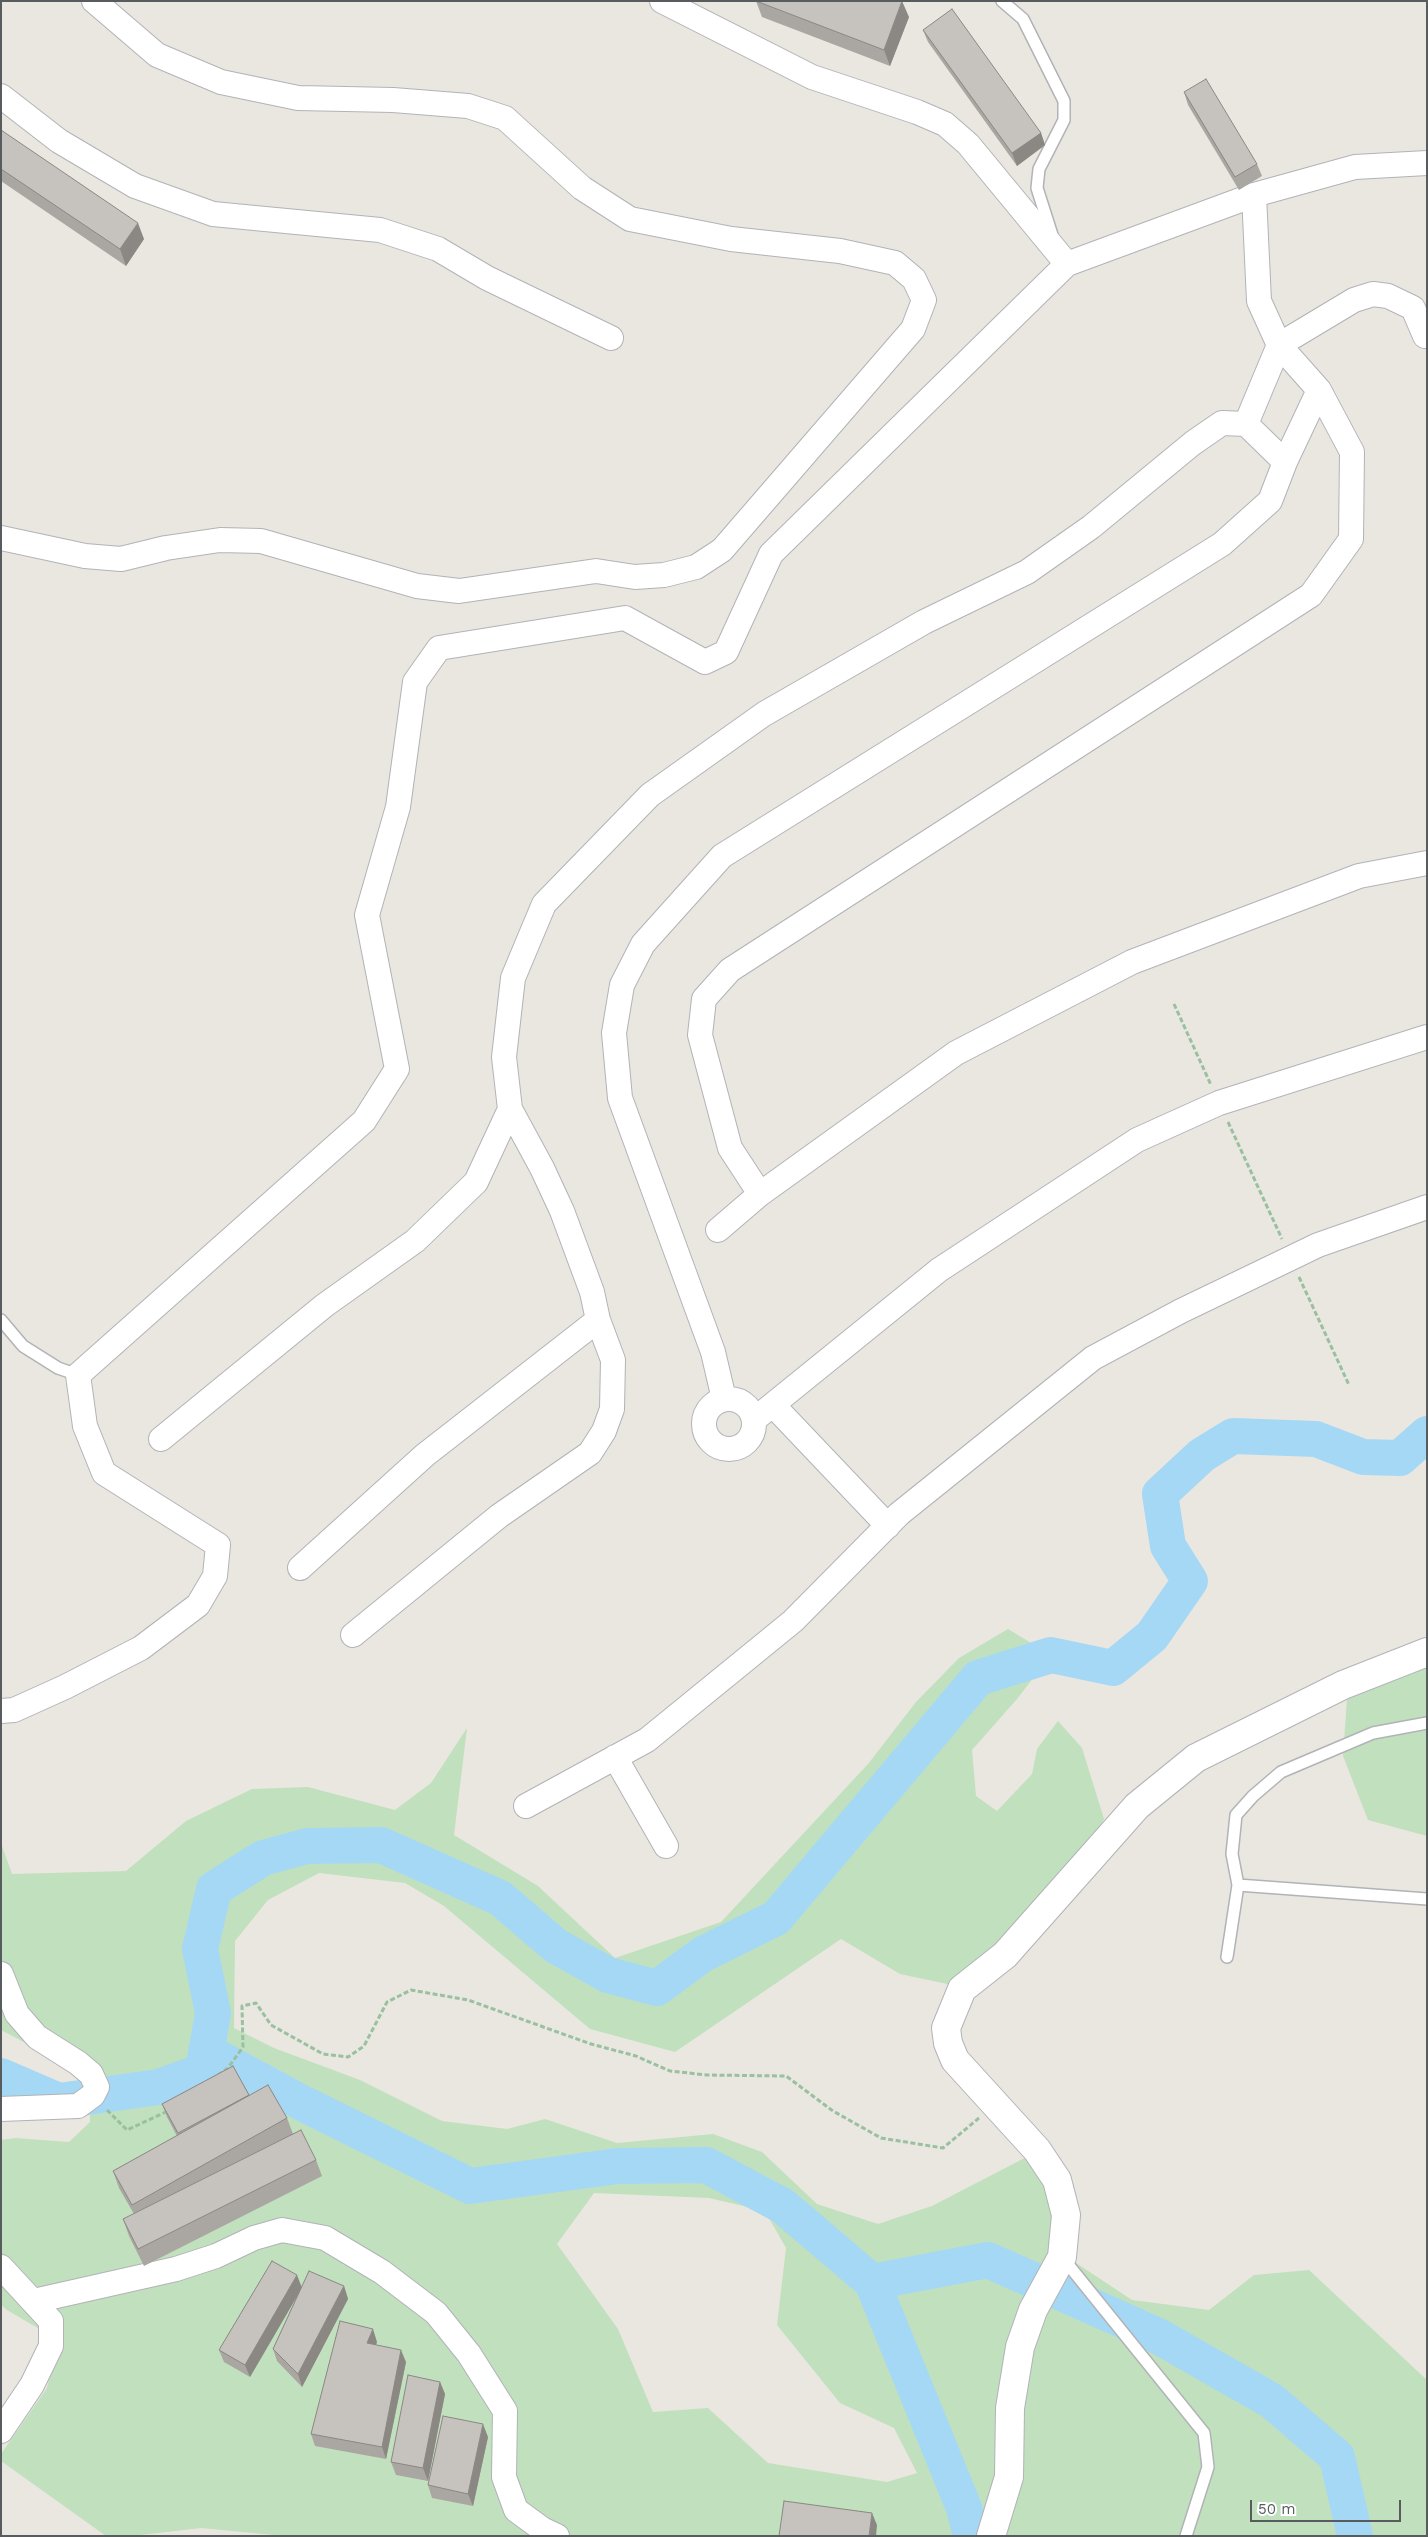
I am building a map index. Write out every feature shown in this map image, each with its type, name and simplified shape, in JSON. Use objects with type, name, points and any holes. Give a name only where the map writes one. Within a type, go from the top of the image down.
[{"type":"street","points":[[1,538],[84,556],[121,559],[166,548],[220,540],[262,541],[417,586],[459,591],[596,570],[635,577],[664,576],[696,567],[722,550],[913,329],[924,300],[914,279],[896,263],[840,251],[731,239],[630,219],[582,188],[505,118],[468,106],[393,100],[298,98],[221,82],[157,55],[94,1]]},
{"type":"street","points":[[662,1],[812,77],[916,112],[945,124],[968,144],[1062,258]]},
{"type":"street","points":[[1,96],[59,141],[135,186],[213,214],[380,230],[438,249],[487,278],[611,338]]},
{"type":"street","points":[[1,1711],[14,1710],[65,1687],[141,1648],[198,1605],[215,1576],[218,1546],[104,1473],[85,1426],[78,1375],[364,1121],[397,1069],[367,915],[398,807],[415,682],[439,648],[625,618],[705,662],[726,652],[771,554],[1062,258],[1254,194],[1355,167],[1427,163]]},
{"type":"street","points":[[760,1194],[730,1148],[700,1035],[704,999],[730,970],[1311,595],[1351,540],[1352,452],[1319,390],[1279,345],[1259,302],[1254,194]]},
{"type":"street","points":[[1246,424],[1279,345],[1354,300],[1373,294],[1388,296],[1414,308],[1425,336]]},
{"type":"street","points":[[724,1399],[714,1352],[620,1098],[614,1033],[622,986],[643,944],[722,856],[1222,544],[1270,501],[1285,462],[1319,390]]},
{"type":"street","points":[[353,1635],[499,1516],[590,1453],[604,1431],[612,1409],[613,1360],[598,1320],[592,1292],[562,1212],[542,1168],[510,1109],[504,1057],[513,978],[544,904],[650,795],[764,714],[924,622],[1027,572],[1091,527],[1193,443],[1222,423],[1246,424],[1285,462]]},
{"type":"street","points":[[718,1230],[760,1194],[956,1053],[1132,962],[1359,876],[1427,862]]},
{"type":"street","points":[[888,1526],[764,1412],[748,1407],[737,1400],[724,1399],[712,1405],[704,1416],[704,1429],[710,1441],[721,1449],[734,1450],[746,1444],[764,1412],[940,1270],[1138,1140],[1220,1103],[1427,1037]]},
{"type":"street","points":[[162,1439],[325,1305],[415,1242],[476,1182],[510,1109]]},
{"type":"street","points":[[526,1806],[647,1740],[793,1621],[900,1514],[1093,1358],[1181,1310],[1318,1245],[1427,1207]]},
{"type":"street","points":[[300,1568],[425,1455],[598,1320]]},
{"type":"street","points":[[991,2536],[1009,2477],[1010,2408],[1020,2346],[1033,2310],[1062,2257],[1066,2215],[1058,2180],[1037,2150],[955,2060],[948,2043],[946,2028],[962,1989],[1005,1955],[1137,1806],[1196,1758],[1343,1685],[1427,1652]]},
{"type":"street","points":[[615,1757],[666,1846]]},
{"type":"street","points":[[1,1974],[17,2014],[37,2037],[78,2063],[91,2074],[97,2087],[93,2095],[78,2106],[1,2109]]},
{"type":"street","points":[[34,2301],[176,2269],[216,2256],[254,2238],[282,2230],[325,2238],[382,2272],[436,2313],[470,2354],[505,2411],[504,2477],[516,2510],[557,2536]]},
{"type":"street","points":[[1,2267],[51,2321],[51,2346],[32,2386],[1,2431]]},
{"type":"lane","points":[[1002,1],[1023,19],[1064,101],[1064,120],[1039,169],[1038,188],[1062,258]]},
{"type":"lane","points":[[1,1320],[24,1346],[58,1368],[78,1375]]},
{"type":"lane","points":[[1227,1957],[1238,1885],[1232,1854],[1236,1815],[1253,1796],[1281,1772],[1373,1733],[1427,1723]]},
{"type":"lane","points":[[1238,1885],[1427,1899]]},
{"type":"lane","points":[[1062,2257],[1204,2433],[1208,2467],[1186,2536]]},
{"type":"path","points":[[1174,1004],[1349,1385]]},
{"type":"path","points":[[214,2078],[228,2068],[243,2047],[242,2006],[256,2003],[271,2025],[323,2054],[348,2057],[364,2046],[387,2002],[410,1990],[468,2000],[591,2044],[636,2056],[670,2070],[707,2075],[786,2076],[832,2111],[881,2138],[943,2148],[995,2105]]},
{"type":"path","points":[[93,2095],[127,2130],[170,2109]]},
{"type":"green space","points":[[1008,1629],[1051,1655],[1017,1699],[972,1750],[976,1796],[997,1811],[1032,1774],[1037,1749],[1058,1721],[1082,1748],[1104,1819],[1053,1907],[966,1988],[900,1974],[841,1939],[675,2052],[590,2029],[444,1906],[405,1883],[319,1873],[268,1900],[235,1941],[234,2028],[274,2048],[360,2080],[442,2121],[507,2129],[545,2119],[617,2143],[713,2134],[762,2152],[817,2204],[878,2224],[932,2206],[1042,2149],[1067,2257],[1132,2300],[1209,2310],[1254,2275],[1309,2270],[1427,2380],[1427,2536],[284,2536],[201,2528],[132,2536],[106,2536],[1,2461],[1,2454],[47,2388],[58,2340],[1,2305],[1,2140],[15,2138],[69,2142],[90,2122],[90,2077],[1,2030],[1,1843],[12,1874],[126,1871],[186,1821],[252,1789],[308,1787],[395,1810],[431,1783],[467,1728],[454,1835],[538,1886],[615,1958],[721,1922],[868,1764],[916,1702],[959,1658]],"holes":[[[594,2193],[709,2198],[765,2211],[786,2248],[777,2325],[840,2403],[894,2428],[917,2473],[887,2482],[768,2463],[708,2408],[653,2412],[618,2329],[557,2244]]]},
{"type":"green space","points":[[1427,1653],[1427,1836],[1368,1820],[1343,1756],[1348,1685]]},
{"type":"building","points":[[756,1],[902,1],[884,50]]},
{"type":"building","points":[[952,9],[1041,133],[1012,153],[923,30]]},
{"type":"building","points":[[1206,79],[1257,164],[1235,177],[1184,92]]},
{"type":"building","points":[[1,130],[138,223],[120,249],[1,169]]},
{"type":"building","points":[[233,2066],[249,2095],[178,2133],[162,2104]]},
{"type":"building","points":[[268,2085],[287,2118],[132,2205],[113,2171]]},
{"type":"building","points":[[301,2130],[316,2160],[138,2249],[123,2219]]},
{"type":"building","points":[[272,2261],[297,2275],[245,2365],[219,2350]]},
{"type":"building","points":[[309,2271],[344,2286],[298,2374],[273,2349]]},
{"type":"building","points":[[340,2321],[373,2329],[367,2343],[401,2350],[382,2447],[311,2434]]},
{"type":"building","points":[[408,2375],[440,2382],[423,2468],[391,2462]]},
{"type":"building","points":[[443,2416],[483,2424],[468,2494],[428,2485]]},
{"type":"building","points":[[784,2501],[872,2513],[869,2536],[779,2536]]},
{"type":"waterway","points":[[1,2076],[59,2101],[159,2087],[203,2071],[213,2013],[200,1949],[214,1889],[263,1858],[307,1846],[381,1845],[500,1898],[556,1946],[608,1975],[657,1988],[703,1954],[776,1918],[978,1678],[1051,1655],[1113,1668],[1152,1636],[1190,1581],[1168,1546],[1160,1494],[1202,1455],[1233,1436],[1316,1439],[1363,1457],[1400,1458],[1427,1434]]},
{"type":"waterway","points":[[206,2051],[304,2104],[470,2186],[618,2166],[706,2165],[783,2206],[872,2282],[988,2260],[1158,2336],[1272,2401],[1337,2457],[1355,2536]]},
{"type":"waterway","points":[[872,2282],[964,2508],[971,2536]]}]
